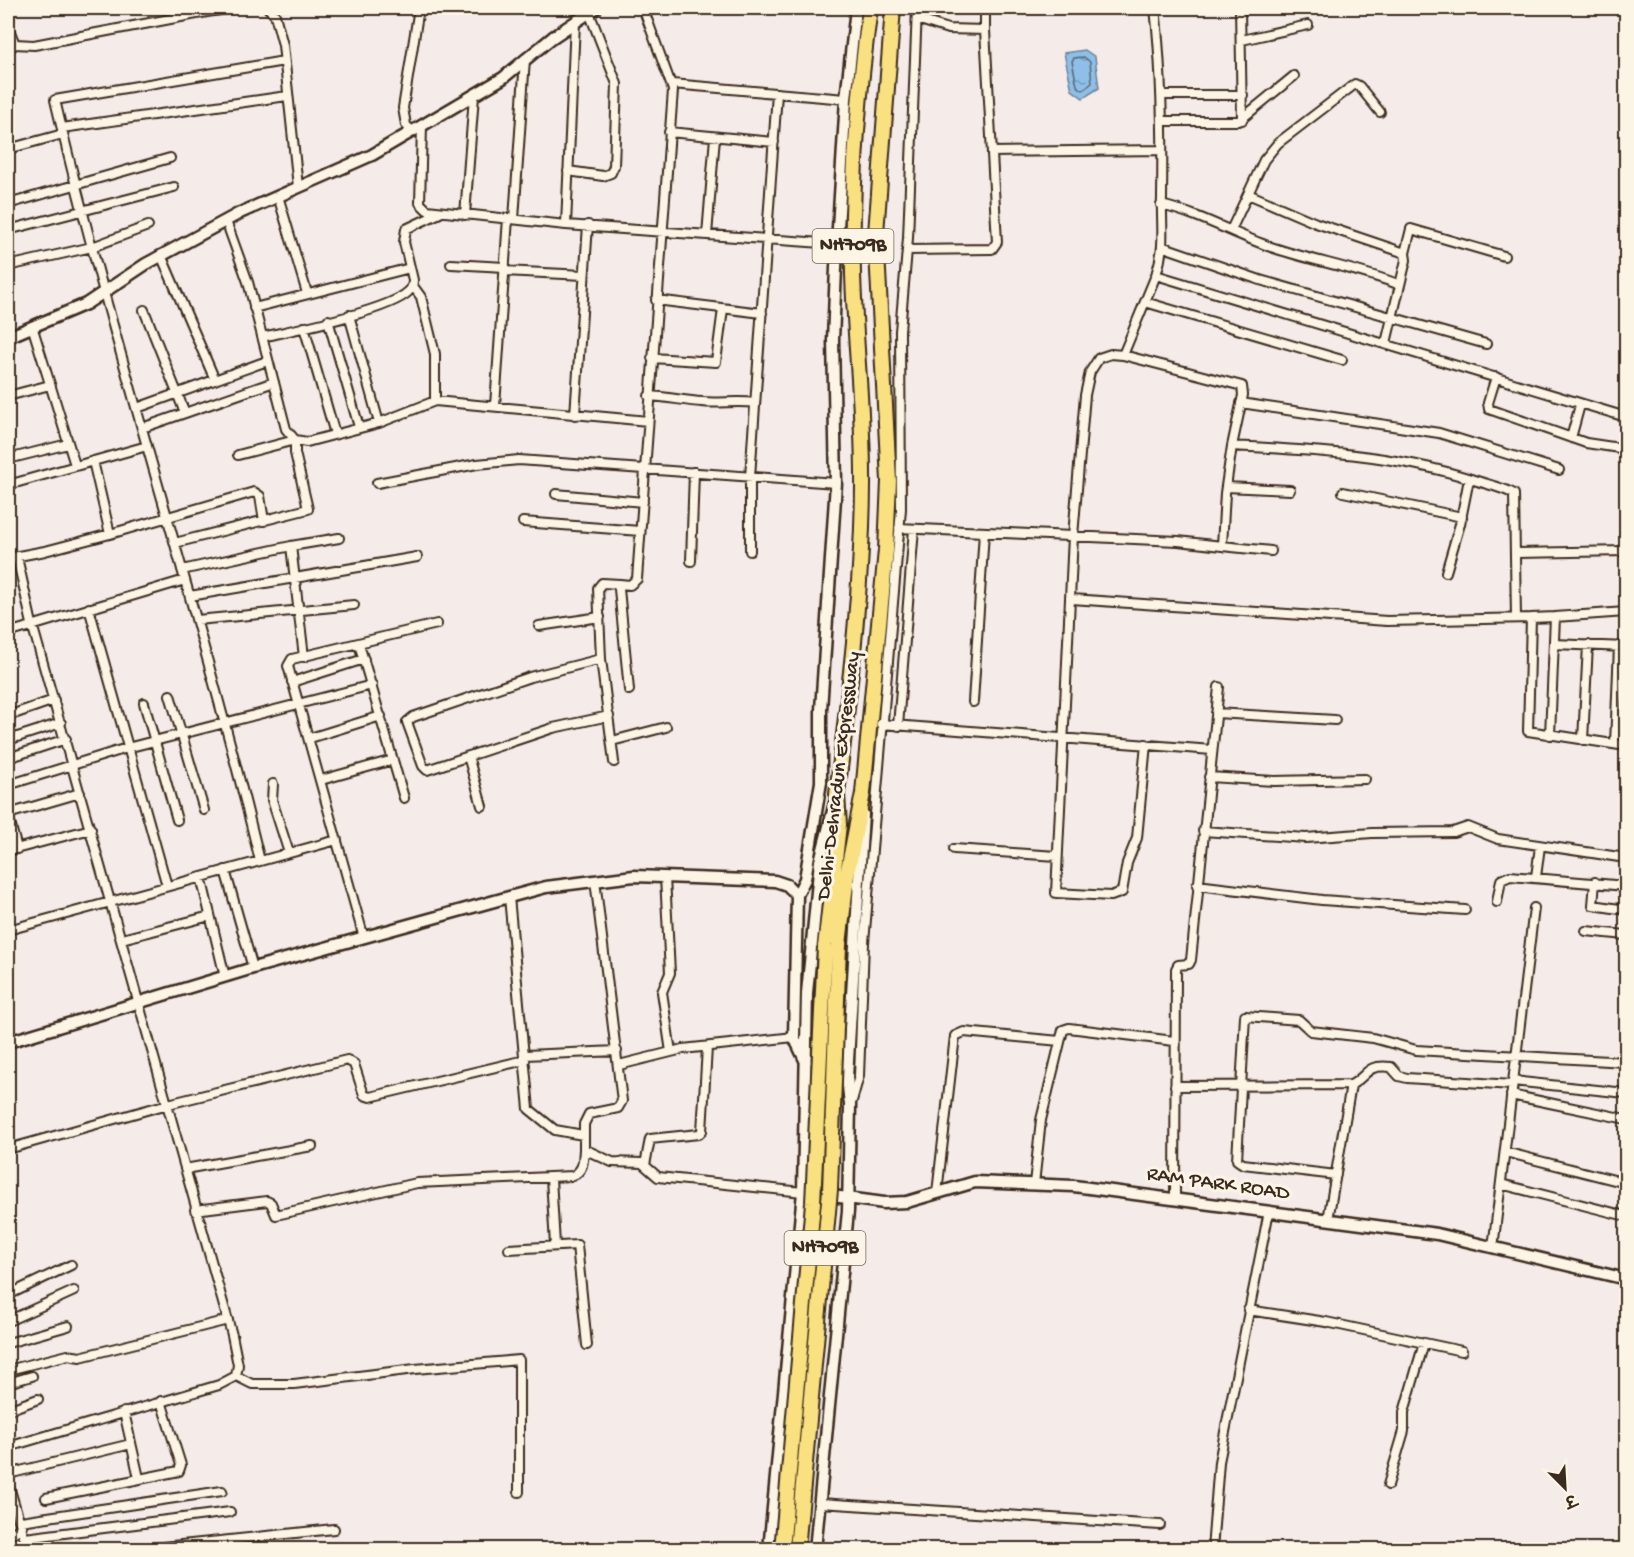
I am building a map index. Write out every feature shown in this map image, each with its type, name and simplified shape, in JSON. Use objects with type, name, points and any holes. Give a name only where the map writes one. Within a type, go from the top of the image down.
[{"type":"highway","name":"Delhi-Dehradun Expressway","points":[[782,1550],[813,1203],[825,947],[839,825],[837,794],[860,581],[863,485],[853,276],[852,196],[857,114],[870,8]]},
{"type":"highway","name":"Delhi-Dehradun Expressway","points":[[797,1550],[830,1190],[839,945],[847,875],[863,793],[886,550],[889,481],[876,233],[893,8]]},
{"type":"street","points":[[8,50],[15,44],[34,45],[206,10],[235,8]]},
{"type":"street","points":[[270,8],[280,27],[298,187]]},
{"type":"street","points":[[417,129],[406,125],[403,108],[419,8]]},
{"type":"street","points":[[614,762],[601,659],[600,583],[630,585],[636,582],[672,84],[643,8]]},
{"type":"street","points":[[806,1062],[794,1037],[796,895],[805,879],[821,782],[820,710],[836,483],[833,383],[837,244],[846,99],[856,8]]},
{"type":"street","points":[[850,1105],[859,1076],[864,943],[899,528],[900,332],[907,250],[917,8]]},
{"type":"street","points":[[907,250],[995,248],[985,8]]},
{"type":"street","points":[[1123,356],[1156,275],[1164,247],[1161,205],[1162,121],[1155,8]]},
{"type":"street","points":[[1240,8],[1242,120]]},
{"type":"street","points":[[8,337],[33,328],[103,294],[162,255],[226,221],[372,155],[503,78],[525,58],[593,9],[617,84],[614,166],[611,173],[603,176],[568,171]]},
{"type":"street","points":[[917,19],[948,29],[985,30]]},
{"type":"street","points":[[566,225],[575,22]]},
{"type":"street","points":[[1242,40],[1308,26]]},
{"type":"street","points":[[8,27],[15,44]]},
{"type":"street","points":[[495,406],[505,269],[525,58]]},
{"type":"street","points":[[260,861],[197,620],[103,294],[55,100],[284,61]]},
{"type":"street","points":[[1162,121],[1242,120],[1294,76]]},
{"type":"street","points":[[672,84],[846,99]]},
{"type":"street","points":[[1231,230],[1264,160],[1278,143],[1352,85],[1359,86],[1380,112]]},
{"type":"street","points":[[750,551],[750,477],[777,93]]},
{"type":"street","points":[[1161,95],[1243,95]]},
{"type":"street","points":[[8,149],[62,131],[287,96]]},
{"type":"street","points":[[465,215],[474,96]]},
{"type":"street","points":[[417,129],[420,203],[427,210],[566,225],[837,244]]},
{"type":"street","points":[[669,132],[774,142]]},
{"type":"street","points":[[707,235],[715,136]]},
{"type":"street","points":[[992,152],[1162,150]]},
{"type":"street","points":[[8,204],[170,158]]},
{"type":"street","points":[[8,230],[174,187]]},
{"type":"street","points":[[1248,194],[1316,223],[1405,253]]},
{"type":"street","points":[[278,196],[307,293]]},
{"type":"street","points":[[1161,205],[1196,214],[1269,246],[1357,269],[1400,285]]},
{"type":"street","points":[[435,401],[435,354],[421,297],[413,286],[404,242],[406,229],[440,213]]},
{"type":"street","points":[[175,543],[306,510],[309,507],[295,453],[295,440],[286,429],[242,264],[226,221]]},
{"type":"street","points":[[575,415],[588,225]]},
{"type":"street","points":[[8,266],[92,247],[148,226]]},
{"type":"street","points":[[1386,343],[1411,229],[1504,255]]},
{"type":"street","points":[[1164,247],[1260,280],[1486,344]]},
{"type":"street","points":[[162,255],[215,380]]},
{"type":"street","points":[[451,264],[584,276]]},
{"type":"street","points":[[254,308],[410,268]]},
{"type":"street","points":[[1156,275],[1386,343],[1580,405],[1626,417]]},
{"type":"street","points":[[262,336],[349,315],[399,298],[413,286]]},
{"type":"street","points":[[656,300],[762,313]]},
{"type":"street","points":[[1145,302],[1342,360]]},
{"type":"street","points":[[652,358],[716,362],[723,309]]},
{"type":"street","points":[[144,310],[185,413]]},
{"type":"street","points":[[349,315],[379,423]]},
{"type":"street","points":[[328,320],[359,427]]},
{"type":"street","points":[[304,327],[335,434]]},
{"type":"street","points":[[33,328],[75,465]]},
{"type":"street","points":[[1146,744],[1137,838],[1127,863],[1122,892],[1115,896],[1056,893],[1072,599],[1073,536],[1087,383],[1099,358],[1112,354],[1123,356],[1239,385],[1244,391],[1226,487],[1222,546]]},
{"type":"street","points":[[136,408],[267,360]]},
{"type":"street","points":[[1496,377],[1488,404],[1489,409],[1571,438],[1626,449]]},
{"type":"street","points":[[142,428],[274,382]]},
{"type":"street","points":[[8,396],[50,385]]},
{"type":"street","points":[[650,396],[684,398],[699,402],[755,403]]},
{"type":"street","points":[[238,455],[295,440],[307,442],[379,423],[435,401],[648,421]]},
{"type":"street","points":[[1241,403],[1439,434],[1559,470]]},
{"type":"street","points":[[1571,438],[1580,405]]},
{"type":"street","points":[[8,459],[69,444]]},
{"type":"street","points":[[8,485],[147,446]]},
{"type":"street","points":[[1232,446],[1331,451],[1432,466],[1514,494],[1516,618]]},
{"type":"street","points":[[377,483],[509,460],[836,483]]},
{"type":"street","points":[[93,461],[110,534]]},
{"type":"street","points":[[691,561],[694,472]]},
{"type":"street","points":[[1446,572],[1462,517],[1469,479]]},
{"type":"street","points":[[1226,487],[1290,490]]},
{"type":"street","points":[[8,558],[110,534],[257,492],[260,496],[264,521]]},
{"type":"street","points":[[1343,492],[1462,517]]},
{"type":"street","points":[[556,495],[643,502]]},
{"type":"street","points":[[523,522],[640,531]]},
{"type":"street","points":[[899,528],[1178,541],[1271,551]]},
{"type":"street","points":[[898,726],[914,528]]},
{"type":"street","points":[[973,702],[984,532]]},
{"type":"street","points":[[182,570],[339,538]]},
{"type":"street","points":[[291,546],[304,657]]},
{"type":"street","points":[[1516,553],[1626,551]]},
{"type":"street","points":[[17,557],[32,624],[168,1104],[195,1210],[228,1320],[238,1365],[236,1376]]},
{"type":"street","points":[[190,596],[417,557]]},
{"type":"street","points":[[8,633],[185,580]]},
{"type":"street","points":[[620,584],[629,690]]},
{"type":"street","points":[[1072,599],[1387,621],[1531,618],[1626,612]]},
{"type":"street","points":[[197,620],[354,605]]},
{"type":"street","points":[[89,608],[166,886]]},
{"type":"street","points":[[539,626],[600,617]]},
{"type":"street","points":[[1550,735],[1556,617]]},
{"type":"street","points":[[1531,618],[1526,728],[1532,733],[1626,746]]},
{"type":"street","points":[[364,938],[310,738],[288,669],[289,662],[437,624]]},
{"type":"street","points":[[359,644],[404,798]]},
{"type":"street","points":[[1554,644],[1623,647],[1615,744]]},
{"type":"street","points":[[1582,740],[1588,645]]},
{"type":"street","points":[[292,682],[364,659]]},
{"type":"street","points":[[601,659],[530,676],[407,720],[423,766],[427,770],[553,728],[609,716]]},
{"type":"street","points":[[8,785],[127,748],[225,725],[372,685]]},
{"type":"street","points":[[1175,1198],[1176,969],[1178,965],[1191,962],[1197,885],[1219,687]]},
{"type":"street","points":[[170,695],[204,810]]},
{"type":"street","points":[[8,716],[54,700]]},
{"type":"street","points":[[144,703],[177,820]]},
{"type":"street","points":[[1216,713],[1335,720]]},
{"type":"street","points":[[310,738],[381,716]]},
{"type":"street","points":[[8,740],[61,723]]},
{"type":"street","points":[[881,724],[1212,750]]},
{"type":"street","points":[[612,741],[666,727]]},
{"type":"street","points":[[8,758],[66,739]]},
{"type":"street","points":[[468,756],[482,806]]},
{"type":"street","points":[[321,780],[393,760]]},
{"type":"street","points":[[1209,777],[1274,781],[1365,779]]},
{"type":"street","points":[[273,784],[272,800],[289,853]]},
{"type":"street","points":[[17,849],[8,815],[80,793]]},
{"type":"street","points":[[815,1550],[848,1199],[850,1105],[847,1077],[854,939],[863,838],[863,793]]},
{"type":"street","points":[[769,1550],[802,1192],[807,993],[820,861],[837,794]]},
{"type":"street","points":[[1203,831],[1306,838],[1372,833],[1453,832],[1468,827],[1498,839],[1626,858]]},
{"type":"street","points":[[8,851],[91,829]]},
{"type":"street","points":[[8,930],[337,840]]},
{"type":"street","points":[[1536,876],[1540,846]]},
{"type":"street","points":[[954,849],[1057,856]]},
{"type":"street","points":[[225,870],[253,968]]},
{"type":"street","points":[[8,1042],[253,968],[546,887],[634,876],[775,881],[787,885],[796,895]]},
{"type":"street","points":[[1497,902],[1504,878],[1536,876],[1626,885]]},
{"type":"street","points":[[201,877],[225,977]]},
{"type":"street","points":[[665,877],[670,973],[662,993],[671,1052]]},
{"type":"street","points":[[195,1210],[267,1201],[271,1203],[276,1215],[417,1183],[551,1178],[577,1174],[583,1165],[584,1124],[590,1114],[621,1106],[619,1065],[595,880]]},
{"type":"street","points":[[1595,882],[1593,905],[1626,910]]},
{"type":"street","points":[[1197,885],[1322,900],[1465,910]]},
{"type":"street","points":[[508,897],[528,1105],[531,1113],[555,1130],[583,1136]]},
{"type":"street","points":[[1493,1248],[1534,908]]},
{"type":"street","points":[[122,939],[210,916]]},
{"type":"street","points":[[1586,931],[1626,935]]},
{"type":"street","points":[[1336,1175],[1239,1163],[1237,1155],[1243,1021],[1248,1015],[1299,1020],[1311,1031],[1372,1038],[1416,1050],[1626,1062]]},
{"type":"street","points":[[1034,1184],[1041,1120],[1063,1030],[1069,1028],[1174,1041]]},
{"type":"street","points":[[937,1193],[955,1036],[964,1032],[1060,1041]]},
{"type":"street","points":[[619,1065],[671,1052],[794,1037]]},
{"type":"street","points":[[645,1165],[650,1139],[699,1134],[702,1131],[707,1048]]},
{"type":"street","points":[[8,1149],[168,1104],[347,1060],[354,1064],[362,1092],[367,1097],[525,1058],[617,1051]]},
{"type":"street","points":[[1175,1086],[1351,1085],[1358,1081],[1368,1069],[1382,1066],[1391,1067],[1399,1076],[1407,1078],[1513,1083],[1626,1093]]},
{"type":"street","points":[[1328,1220],[1351,1085]]},
{"type":"street","points":[[1511,1095],[1626,1119]]},
{"type":"street","points":[[185,1170],[312,1146]]},
{"type":"street","points":[[584,1149],[612,1162],[645,1165]]},
{"type":"street","points":[[1505,1152],[1626,1183]]},
{"type":"street","points":[[645,1165],[651,1174],[658,1177],[802,1192]]},
{"type":"street","points":[[551,1178],[555,1245]]},
{"type":"street","name":"RAM PARK ROAD","points":[[802,1192],[884,1203],[907,1202],[975,1182],[1034,1184],[1175,1198],[1437,1234],[1626,1279]]},
{"type":"street","points":[[1501,1184],[1626,1216]]},
{"type":"street","points":[[1212,1550],[1219,1462],[1269,1211]]},
{"type":"street","points":[[509,1249],[574,1244],[578,1246],[587,1345]]},
{"type":"street","points":[[8,1295],[71,1265]]},
{"type":"street","points":[[8,1321],[74,1291]]},
{"type":"street","points":[[1248,1310],[1326,1322],[1462,1351]]},
{"type":"street","points":[[8,1370],[68,1355],[80,1357],[228,1320]]},
{"type":"street","points":[[8,1343],[68,1326]]},
{"type":"street","points":[[1388,1485],[1404,1431],[1404,1412],[1424,1343]]},
{"type":"street","points":[[236,1376],[252,1384],[294,1384],[415,1369],[519,1360],[519,1492]]},
{"type":"street","points":[[8,1383],[32,1376]]},
{"type":"street","points":[[8,1447],[219,1385],[236,1376]]},
{"type":"street","points":[[8,1410],[38,1399]]},
{"type":"street","points":[[46,1498],[139,1478],[176,1473],[181,1468],[160,1401]]},
{"type":"street","points":[[124,1412],[139,1478]]},
{"type":"street","points":[[8,1474],[131,1444]]},
{"type":"street","points":[[8,1483],[28,1550]]},
{"type":"street","points":[[8,1538],[21,1524],[222,1491]]},
{"type":"street","points":[[820,1503],[1160,1525]]},
{"type":"street","points":[[25,1538],[230,1512]]},
{"type":"street","points":[[133,1550],[334,1529]]},
{"type":"water","points":[[1085,50],[1095,57],[1099,88],[1083,98],[1072,90],[1064,53]]}]
